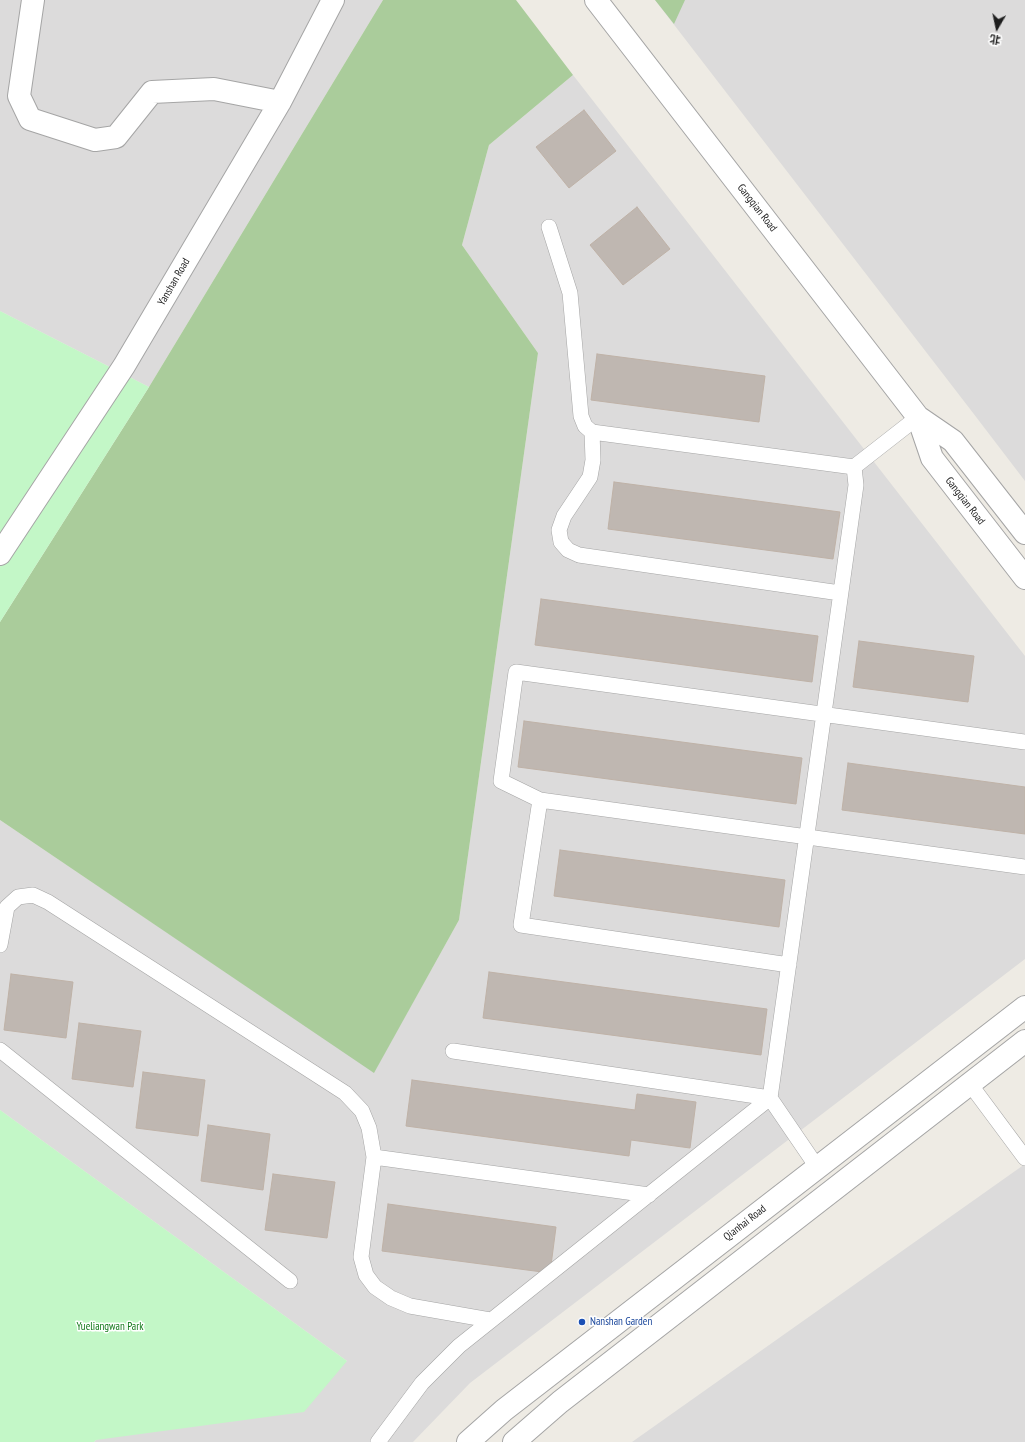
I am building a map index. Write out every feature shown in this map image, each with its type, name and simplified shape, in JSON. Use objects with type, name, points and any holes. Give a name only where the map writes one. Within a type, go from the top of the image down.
[{"type":"street","points":[[32,0],[19,96],[30,119],[95,140],[116,137],[152,92],[214,89],[280,102]]},
{"type":"street","name":"Yanshan Road","points":[[0,554],[124,366],[280,102],[333,0]]},
{"type":"street","name":"Gangqian Road","points":[[596,0],[918,417],[953,441],[1025,533]]},
{"type":"street","name":"Gangqian Road","points":[[918,417],[932,458],[1025,578]]},
{"type":"street","name":"Qianhai Road","points":[[468,1442],[504,1410],[1025,1007]]},
{"type":"street","points":[[514,1442],[560,1402],[1025,1041]]},
{"type":"lane","points":[[549,228],[570,293],[581,416],[585,426],[592,432],[854,468],[918,417]]},
{"type":"lane","points":[[592,432],[593,460],[590,477],[564,516],[559,530],[561,542],[568,550],[579,554],[840,593]]},
{"type":"lane","points":[[817,1167],[770,1098],[856,485],[854,468]]},
{"type":"lane","points":[[1025,742],[516,672],[501,781],[540,800],[1025,867]]},
{"type":"lane","points":[[540,800],[521,925],[789,965]]},
{"type":"lane","points":[[0,945],[8,907],[18,897],[33,895],[48,902],[345,1093],[362,1111],[369,1128],[374,1157],[361,1257],[366,1275],[375,1287],[391,1298],[410,1306],[490,1320]]},
{"type":"lane","points":[[0,1050],[290,1281]]},
{"type":"lane","points":[[453,1051],[770,1098]]},
{"type":"lane","points":[[970,1084],[1025,1158]]},
{"type":"lane","points":[[378,1442],[422,1383],[459,1346],[770,1098]]},
{"type":"lane","points":[[374,1157],[649,1195]]},
{"type":"shaded area","points":[[0,0],[383,0],[149,387],[0,311]]},
{"type":"shaded area","points":[[655,0],[1025,0],[1025,481],[970,409]]},
{"type":"shaded area","name":"Nanshan Garden","points":[[573,75],[1025,656],[1025,959],[470,1383],[413,1442],[94,1442],[96,1440],[347,1361],[0,1110],[0,820],[374,1072],[459,920],[538,353],[462,245],[489,145]]},
{"type":"shaded area","points":[[1025,1164],[1025,1442],[632,1442]]},
{"type":"green space","points":[[383,0],[516,0],[573,75],[489,145],[462,245],[538,353],[459,920],[374,1073],[0,820],[0,622],[149,387]]},
{"type":"green space","points":[[655,0],[685,0],[674,24]]},
{"type":"green space","points":[[0,311],[149,387],[0,622]]},
{"type":"green space","name":"Yueliangwan Park","points":[[0,1110],[347,1361],[304,1412],[96,1440],[94,1442],[0,1442]]},
{"type":"building","points":[[584,110],[616,151],[569,188],[536,147]]},
{"type":"building","points":[[637,207],[670,249],[623,285],[590,245]]},
{"type":"building","points":[[597,354],[765,376],[759,422],[591,400]]},
{"type":"building","points":[[614,482],[840,512],[833,559],[608,529]]},
{"type":"building","points":[[541,599],[818,636],[812,682],[535,645]]},
{"type":"building","points":[[859,641],[974,656],[968,702],[853,687]]},
{"type":"building","points":[[524,721],[802,758],[796,804],[518,767]]},
{"type":"building","points":[[848,763],[1025,787],[1025,834],[842,810]]},
{"type":"building","points":[[560,850],[785,880],[779,927],[554,896]]},
{"type":"building","points":[[489,972],[767,1009],[761,1055],[483,1018]]},
{"type":"building","points":[[11,974],[73,982],[66,1038],[4,1030]]},
{"type":"building","points":[[79,1023],[141,1031],[133,1087],[72,1079]]},
{"type":"building","points":[[143,1072],[205,1080],[198,1136],[136,1128]]},
{"type":"building","points":[[412,1080],[635,1110],[637,1094],[696,1102],[690,1148],[631,1140],[629,1156],[406,1126]]},
{"type":"building","points":[[208,1125],[270,1134],[263,1190],[201,1181]]},
{"type":"building","points":[[273,1174],[335,1182],[327,1238],[265,1230]]},
{"type":"building","points":[[388,1204],[556,1227],[550,1273],[382,1251]]},
{"type":"place","name":"Nanshan Garden","points":[[582,1322]]}]
